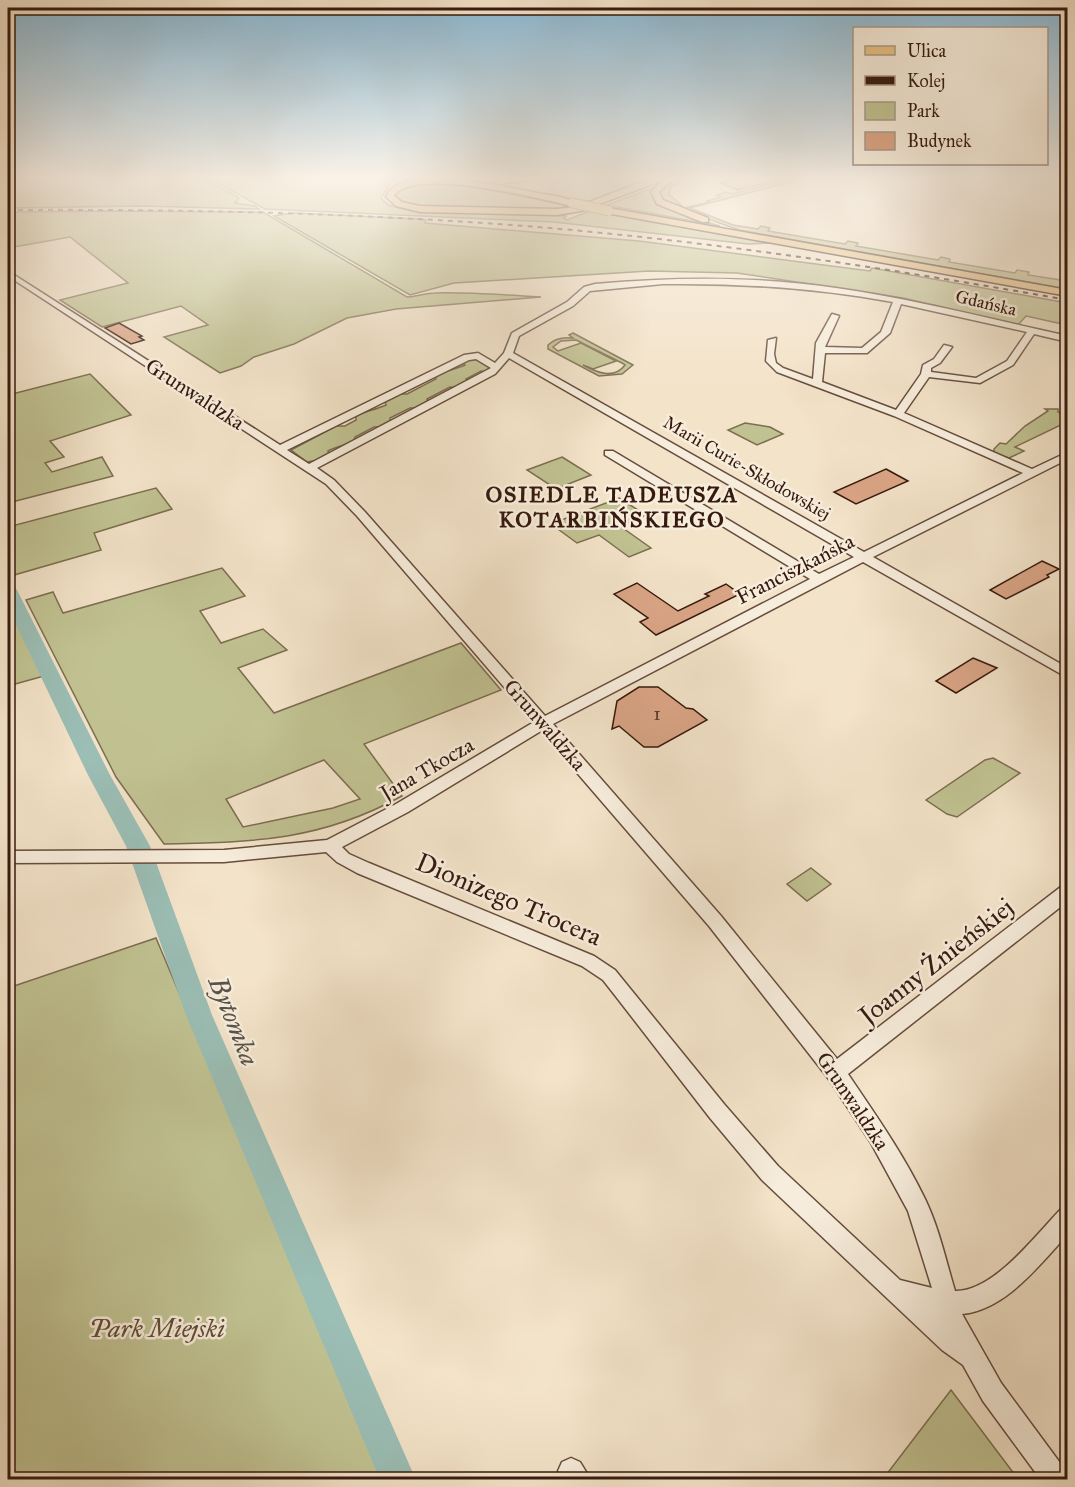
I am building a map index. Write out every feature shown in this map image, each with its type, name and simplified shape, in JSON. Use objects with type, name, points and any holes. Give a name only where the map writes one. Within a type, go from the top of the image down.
[{"type":"main road","points":[[819,247],[1068,292]]},
{"type":"main road","points":[[822,247],[1068,292]]},
{"type":"street","name":"Grunwaldzka","points":[[8,273],[309,468],[347,497],[715,921],[836,1072],[878,1136],[916,1206],[927,1233],[954,1326],[970,1356],[992,1392],[1057,1479]]},
{"type":"street","name":"Gdańska","points":[[508,354],[515,335],[570,304],[591,287],[691,282],[746,283],[830,290],[898,301],[1068,339]]},
{"type":"street","points":[[821,350],[864,351],[885,333],[898,301]]},
{"type":"street","points":[[817,384],[823,338],[835,316]]},
{"type":"street","name":"Gdańska","points":[[926,374],[977,381],[1010,363],[1032,331]]},
{"type":"street","points":[[772,340],[769,354],[772,366],[898,414],[1032,473]]},
{"type":"street","points":[[898,414],[926,374],[926,367],[937,361],[947,347]]},
{"type":"street","points":[[309,468],[463,388],[496,367],[508,354]]},
{"type":"street","name":"Marii Curie-Skłodowskiej","points":[[508,354],[1065,670]]},
{"type":"street","points":[[280,449],[467,357],[478,356],[496,367]]},
{"type":"street","points":[[609,453],[819,579]]},
{"type":"street","name":"Franciszkańska","points":[[543,723],[864,556],[1068,455]]},
{"type":"street","name":"Jana Tkocza","points":[[330,846],[402,808],[543,723]]},
{"type":"street","points":[[8,857],[243,855],[299,847],[330,846]]},
{"type":"street","name":"Dionizego Trocera","points":[[330,846],[343,858],[363,868],[588,961],[609,975],[741,1141],[770,1173],[950,1342],[970,1356]]},
{"type":"street","name":"Joanny Żnieńskiej","points":[[836,1072],[1068,891]]},
{"type":"street","points":[[893,1289],[946,1301],[969,1302],[983,1298],[997,1288],[1068,1218]]},
{"type":"green space","points":[[83,247],[323,247],[407,297],[448,293],[541,297],[396,309],[347,318],[294,344],[254,357],[241,366],[220,373],[164,337],[208,325],[181,306],[102,327],[60,300],[128,283]]},
{"type":"green space","points":[[328,247],[688,247],[870,271],[872,268],[1067,303],[1067,325],[1026,316],[1018,325],[903,298],[737,273],[649,271],[454,283],[410,295]]},
{"type":"green space","points":[[836,247],[864,247],[938,260],[941,257],[950,259],[949,262],[1015,273],[1017,270],[1029,272],[1028,275],[1067,281],[1067,289]]},
{"type":"green space","points":[[573,333],[633,365],[622,374],[599,376],[548,349],[548,345],[556,339],[573,338],[569,335]],"holes":[[[576,340],[625,365],[616,372],[599,372],[583,365],[593,369],[616,361],[581,343],[558,351],[553,347],[561,341]]]},
{"type":"green space","points":[[469,359],[480,360],[489,367],[488,372],[481,371],[466,379],[468,382],[457,388],[450,387],[427,399],[428,403],[417,408],[410,408],[390,418],[390,423],[374,427],[355,437],[354,441],[328,451],[329,454],[319,460],[307,462],[291,450],[336,426],[345,426],[356,420],[356,416],[386,405],[385,401],[398,394],[407,394],[436,379],[435,376],[443,372],[465,365],[462,362]]},
{"type":"green space","points":[[90,374],[131,415],[50,441],[64,457],[45,463],[52,472],[102,457],[113,476],[8,503],[8,395]]},
{"type":"green space","points":[[1045,409],[1058,409],[1058,412],[1067,415],[1067,422],[1015,447],[1024,451],[1009,458],[994,454],[994,449],[1000,443],[1006,444],[1025,426],[1048,411]]},
{"type":"green space","points":[[745,423],[770,427],[783,434],[757,445],[728,430]]},
{"type":"green space","points":[[562,457],[591,475],[556,489],[527,470]]},
{"type":"green space","points":[[156,488],[172,509],[94,533],[101,550],[14,575],[8,563],[8,527]]},
{"type":"green space","points":[[619,498],[646,515],[620,526],[651,548],[629,557],[599,535],[577,543],[551,524]]},
{"type":"green space","points":[[222,568],[245,596],[200,611],[221,643],[263,629],[287,650],[238,668],[274,713],[461,643],[501,690],[364,744],[402,796],[372,811],[343,822],[286,836],[228,842],[164,844],[116,777],[26,600],[53,592],[63,613]],"holes":[[[324,760],[360,799],[333,808],[243,827],[226,799]]]},
{"type":"green space","points":[[8,602],[44,676],[8,686]]},
{"type":"green space","points":[[993,758],[1020,773],[957,817],[947,814],[926,800],[985,760]]},
{"type":"green space","points":[[811,868],[831,884],[807,901],[787,884]]},
{"type":"green space","name":"Park Miejski","points":[[156,938],[384,1479],[8,1479],[8,988]]},
{"type":"green space","points":[[951,1390],[1018,1479],[883,1479]]},
{"type":"building","points":[[119,323],[142,336],[139,337],[144,340],[131,344],[105,328]]},
{"type":"building","points":[[886,469],[908,481],[856,504],[834,492]]},
{"type":"building","points":[[1042,561],[1059,569],[1047,575],[1049,577],[1006,599],[990,590]]},
{"type":"building","points":[[637,583],[678,611],[709,596],[705,594],[726,584],[740,594],[656,635],[640,622],[648,618],[614,594]]},
{"type":"building","points":[[973,658],[997,668],[956,693],[936,681]]},
{"type":"building","points":[[639,687],[658,687],[707,720],[658,747],[644,747],[619,726],[612,729],[617,701]]},
{"type":"waterway","name":"Bytomka","points":[[8,590],[99,775],[138,846],[199,1015],[398,1480]]},
{"type":"railway","points":[[726,247],[1068,300]]},
{"type":"district","name":"OSIEDLE TADEUSZA KOTARBIŃSKIEGO","points":[[612,506]]}]
